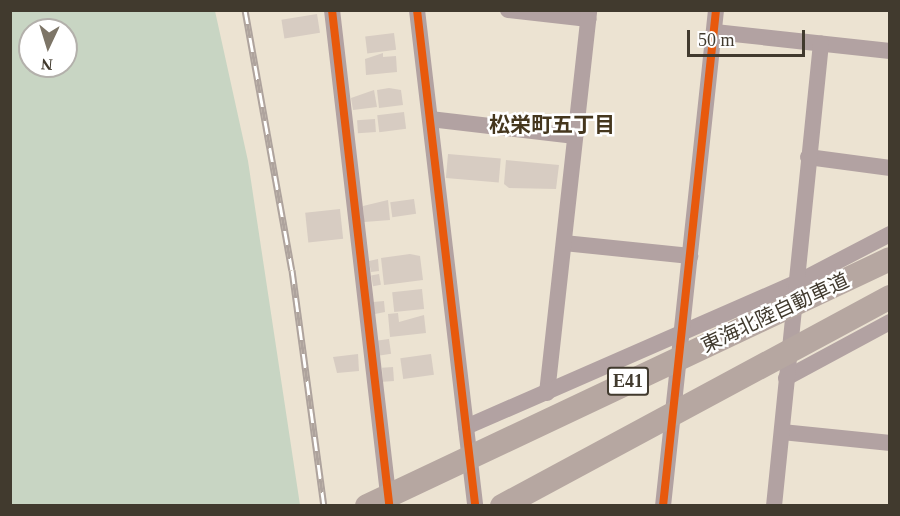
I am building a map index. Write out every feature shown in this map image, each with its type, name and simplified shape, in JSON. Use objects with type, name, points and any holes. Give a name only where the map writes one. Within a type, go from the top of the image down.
[{"type":"highway","name":"東海北陸自動車道","points":[[367,506],[890,259]]},
{"type":"highway","name":"東海北陸自動車道","points":[[502,506],[890,297]]},
{"type":"street","points":[[332,10],[389,506]]},
{"type":"street","points":[[417,10],[475,506]]},
{"type":"street","points":[[508,10],[589,15],[547,393]]},
{"type":"street","points":[[663,506],[716,10]]},
{"type":"street","points":[[715,32],[890,51]]},
{"type":"street","points":[[774,506],[794,284],[821,43]]},
{"type":"street","points":[[430,119],[575,136]]},
{"type":"street","points":[[808,157],[890,168]]},
{"type":"street","points":[[466,427],[794,284],[890,234]]},
{"type":"street","points":[[564,243],[690,256]]},
{"type":"street","points":[[786,378],[890,322]]},
{"type":"street","points":[[782,432],[890,443]]},
{"type":"green space","points":[[10,11],[215,11],[248,161],[300,505],[11,505]]},
{"type":"building","points":[[317,14],[320,33],[284,38],[281,20]]},
{"type":"building","points":[[394,33],[396,50],[367,53],[365,37]]},
{"type":"building","points":[[383,53],[383,57],[396,56],[397,72],[366,75],[365,59]]},
{"type":"building","points":[[389,88],[401,90],[403,105],[379,108],[377,90]]},
{"type":"building","points":[[374,90],[377,107],[353,110],[351,98]]},
{"type":"building","points":[[404,112],[406,129],[379,132],[377,115]]},
{"type":"building","points":[[375,119],[376,132],[358,133],[357,120]]},
{"type":"building","points":[[448,154],[501,159],[499,183],[446,178]]},
{"type":"building","points":[[506,160],[559,165],[556,189],[509,188],[504,184]]},
{"type":"building","points":[[414,199],[416,214],[392,217],[390,202]]},
{"type":"building","points":[[388,200],[390,220],[364,222],[363,206]]},
{"type":"building","points":[[340,209],[343,239],[308,242],[305,213]]},
{"type":"building","points":[[410,254],[420,256],[423,280],[384,285],[381,258]]},
{"type":"building","points":[[378,259],[379,271],[371,272],[369,261]]},
{"type":"building","points":[[379,274],[381,285],[373,286],[371,275]]},
{"type":"building","points":[[422,289],[424,309],[394,312],[392,292]]},
{"type":"building","points":[[384,301],[385,312],[375,314],[373,302]]},
{"type":"building","points":[[398,313],[399,322],[424,315],[426,333],[390,337],[388,314]]},
{"type":"building","points":[[389,339],[391,354],[378,356],[376,341]]},
{"type":"building","points":[[358,354],[359,371],[337,373],[333,357]]},
{"type":"building","points":[[431,354],[434,375],[403,379],[400,358]]},
{"type":"building","points":[[393,367],[394,381],[383,382],[382,368]]},
{"type":"railway","points":[[245,10],[292,270],[324,506]]},
{"type":"cycle path","points":[[332,10],[389,506]]},
{"type":"cycle path","points":[[417,10],[475,506]]},
{"type":"cycle path","points":[[663,506],[716,10]]},
{"type":"district","name":"松栄町五丁目","points":[[552,125]]}]
